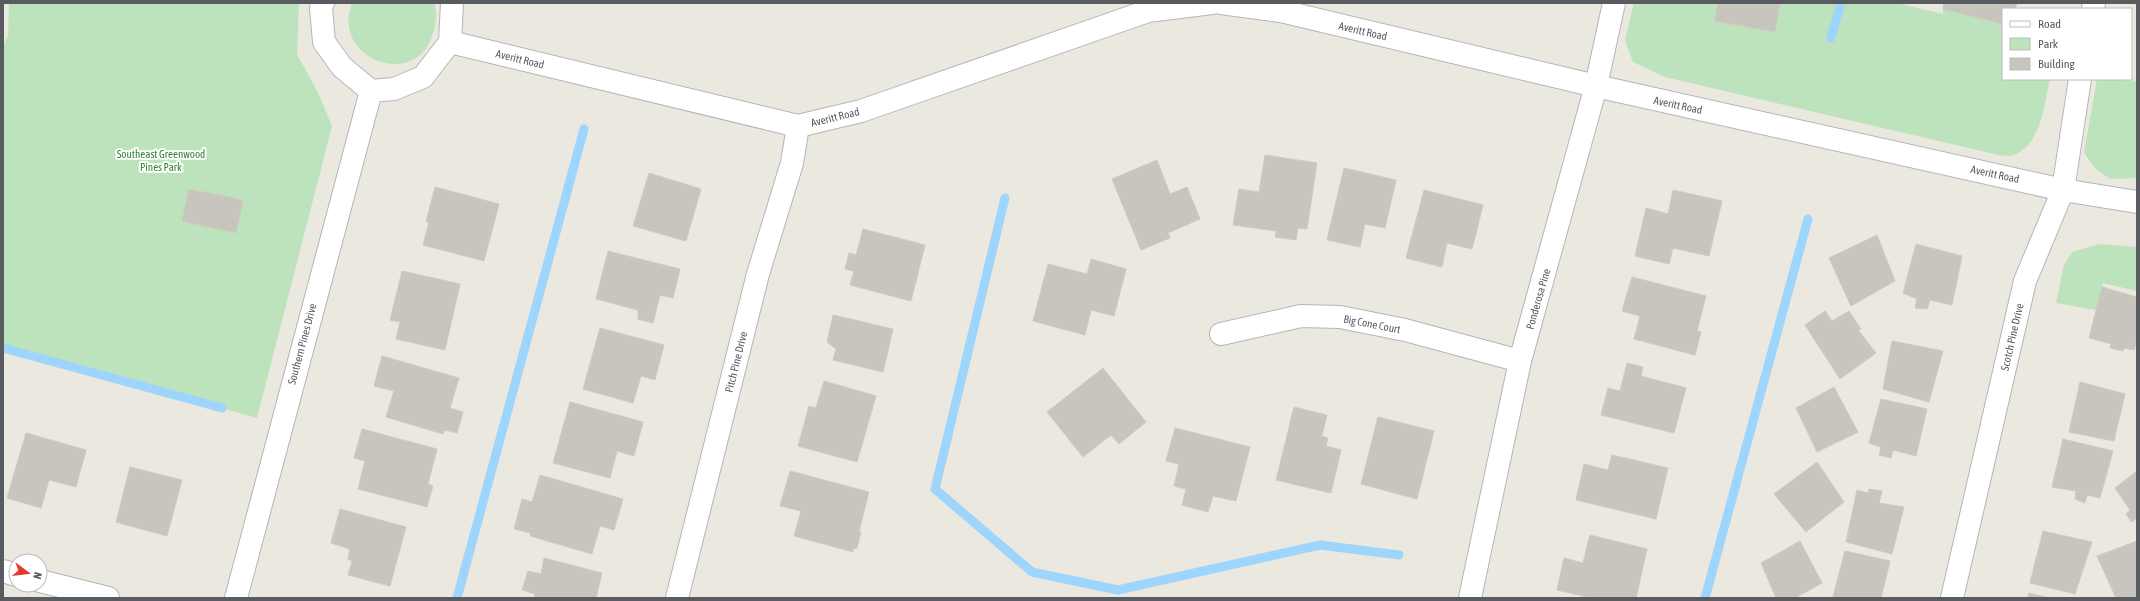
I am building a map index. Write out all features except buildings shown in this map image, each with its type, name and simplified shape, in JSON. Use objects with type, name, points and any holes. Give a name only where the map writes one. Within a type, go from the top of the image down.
[{"type":"street","points":[[323,3],[321,8],[324,42],[342,67],[371,91],[394,89],[423,77],[450,42],[452,3]]},
{"type":"street","name":"Averitt Road","points":[[450,42],[798,126],[861,111],[1148,11],[1212,3]]},
{"type":"street","name":"Averitt Road","points":[[1220,3],[1280,11],[1596,86],[2063,190],[2137,202]]},
{"type":"street","name":"Ponderosa Pine","points":[[1470,598],[1520,361],[1596,86],[1614,3]]},
{"type":"street","name":"Scotch Pine Drive","points":[[1952,598],[2025,281],[2063,190],[2080,80]]},
{"type":"street","name":"Southern Pines Drive","points":[[236,598],[371,91]]},
{"type":"street","name":"Pitch Pine Drive","points":[[677,598],[758,274],[792,163],[798,126]]},
{"type":"street","name":"Big Cone Court","points":[[1221,334],[1301,316],[1340,317],[1405,330],[1520,361]]},
{"type":"street","points":[[48,583],[108,598]]},
{"type":"green space","name":"Southeast Greenwood Pines Park","points":[[9,3],[299,3],[297,54],[319,95],[332,126],[257,418],[3,346],[3,46],[8,36]]},
{"type":"green space","points":[[352,3],[434,3],[436,14],[435,26],[424,51],[411,61],[395,64],[379,61],[364,53],[353,40],[349,23]]},
{"type":"green space","points":[[1634,3],[1718,3],[1715,21],[1774,32],[1780,3],[1897,3],[1943,14],[1943,9],[2002,24],[2002,80],[2050,80],[2040,123],[2036,133],[2023,150],[2013,155],[2004,156],[1665,77],[1633,62],[1625,40]]},
{"type":"green space","points":[[2097,80],[2137,81],[2137,178],[2110,179],[2095,168],[2084,153]]},
{"type":"green space","points":[[2100,244],[2137,247],[2137,291],[2103,283],[2096,310],[2056,303],[2064,265],[2072,252]]},
{"type":"waterway","points":[[1831,38],[1841,3]]},
{"type":"waterway","points":[[457,598],[584,129]]},
{"type":"waterway","points":[[1005,198],[935,489],[1032,572],[1118,590],[1320,545],[1399,555]]},
{"type":"waterway","points":[[1705,598],[1808,219]]},
{"type":"waterway","points":[[3,348],[222,408]]}]
